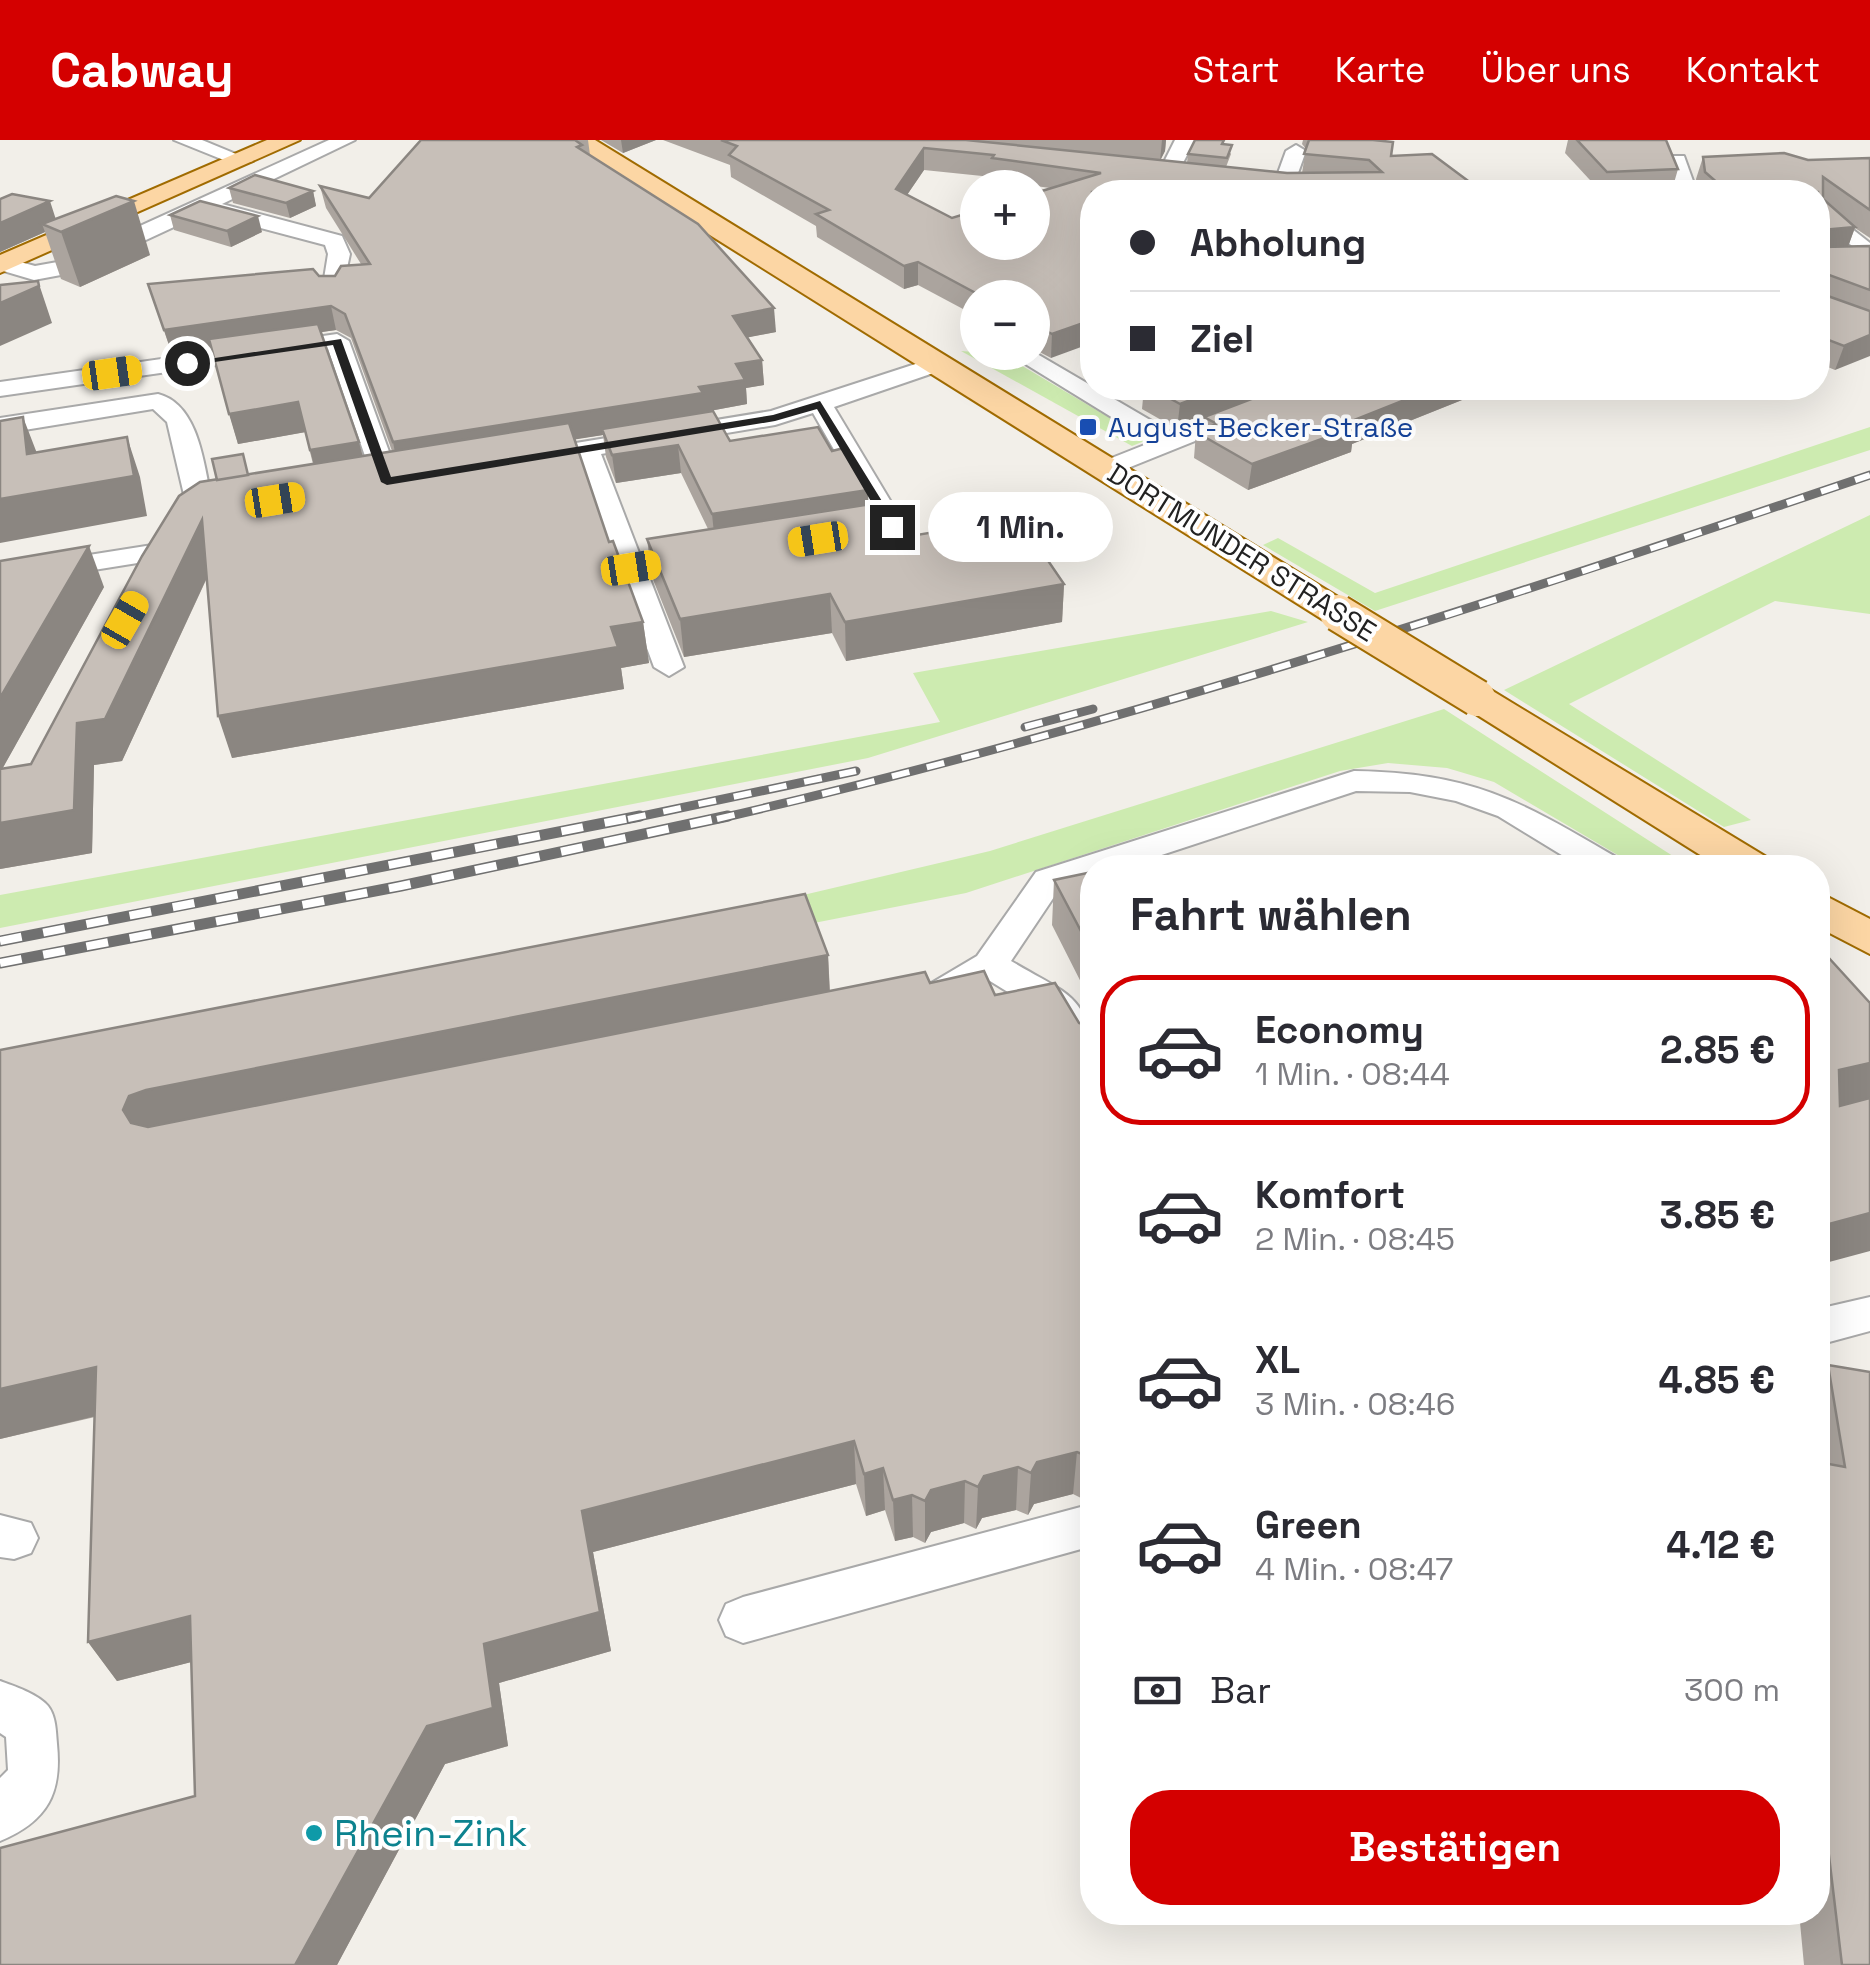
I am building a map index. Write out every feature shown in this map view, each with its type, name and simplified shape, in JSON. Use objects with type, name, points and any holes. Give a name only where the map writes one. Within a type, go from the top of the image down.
[{"type":"main road","points":[[1,264],[288,140]]},
{"type":"main road","name":"DORTMUNDER STRASSE","points":[[578,140],[724,236],[1108,468],[1218,541],[1732,855]]},
{"type":"main road","points":[[1830,914],[1870,939]]},
{"type":"street","points":[[184,140],[243,161]]},
{"type":"street","points":[[1,264],[34,272],[69,268],[346,140]]},
{"type":"street","points":[[1169,172],[1185,140]]},
{"type":"street","points":[[1285,180],[1296,151]]},
{"type":"street","points":[[1677,160],[1683,180]]},
{"type":"street","points":[[204,206],[334,242],[340,254],[333,290]]},
{"type":"street","points":[[1830,221],[1864,259]]},
{"type":"street","points":[[0,389],[337,341],[386,482]]},
{"type":"street","points":[[496,464],[775,418],[937,364]]},
{"type":"street","points":[[145,585],[178,528],[210,510],[179,420],[158,401],[150,368]]},
{"type":"street","name":"DORTMUNDER STRASSE","points":[[1047,370],[1080,390]]},
{"type":"street","name":"DORTMUNDER STRASSE","points":[[1098,400],[1171,443]]},
{"type":"street","points":[[1108,468],[1171,443],[1259,400]]},
{"type":"street","points":[[0,426],[158,401]]},
{"type":"street","points":[[820,404],[892,527],[836,536]]},
{"type":"street","points":[[586,449],[669,667]]},
{"type":"street","points":[[0,577],[164,550]]},
{"type":"street","points":[[631,568],[724,554]]},
{"type":"street","points":[[1125,855],[1354,781],[1410,782],[1464,792],[1510,809],[1587,855]]},
{"type":"street","points":[[900,1004],[938,996],[990,965],[1048,880],[1080,870]]},
{"type":"street","points":[[990,965],[1063,1009],[1080,1037]]},
{"type":"street","points":[[1830,1324],[1870,1314]]},
{"type":"street","points":[[743,1620],[1080,1528]]},
{"type":"street","points":[[0,1704],[30,1723],[34,1780],[0,1816]]},
{"type":"path","points":[[1028,546],[1102,531]]},
{"type":"green space","points":[[995,370],[1029,370],[1147,440],[1132,446]]},
{"type":"green space","points":[[1870,427],[1870,450],[1375,611],[1263,545],[1278,538],[1375,593]]},
{"type":"green space","points":[[1870,515],[1870,614],[1775,601],[1569,704],[1751,820],[1724,827],[1504,690]]},
{"type":"green space","points":[[1271,611],[1308,622],[868,758],[0,928],[0,895],[940,722],[913,673]]},
{"type":"green space","points":[[1444,709],[1671,855],[1618,855],[1494,782],[1447,768],[1388,763],[1340,771],[966,893],[0,1084],[990,851]]},
{"type":"building","points":[[421,140],[575,140],[582,145],[577,147],[698,224],[774,308],[733,316],[762,360],[736,364],[745,380],[699,387],[703,393],[393,442],[345,314],[331,306],[164,330],[148,284],[313,269],[319,276],[335,276],[341,266],[370,264],[320,186],[369,198]]},
{"type":"building","points":[[721,140],[966,140],[1287,173],[1382,172],[1369,160],[1304,154],[1309,140],[1373,140],[1393,142],[1391,156],[1432,154],[1467,180],[1080,180],[1080,324],[1052,334],[1050,280],[960,280],[960,285],[918,262],[904,266],[816,214],[829,210],[729,155],[737,146]]},
{"type":"building","points":[[1195,140],[1224,140],[1222,144],[1232,145],[1227,158],[1188,154]]},
{"type":"building","points":[[1577,140],[1666,140],[1678,169],[1607,172]]},
{"type":"building","points":[[1784,153],[1808,160],[1870,158],[1870,210],[1823,177],[1714,180],[1705,172],[1703,157]]},
{"type":"building","points":[[255,175],[313,191],[286,203],[229,188]]},
{"type":"building","points":[[12,194],[50,201],[0,223],[0,199]]},
{"type":"building","points":[[116,196],[134,201],[61,232],[42,224]]},
{"type":"building","points":[[200,201],[258,216],[227,231],[170,215]]},
{"type":"building","points":[[1830,205],[1855,227],[1830,229]]},
{"type":"building","points":[[1870,246],[1870,290],[1830,275],[1830,247]]},
{"type":"building","points":[[38,281],[39,286],[0,303],[0,285]]},
{"type":"building","points":[[1830,297],[1870,311],[1870,335],[1844,346],[1830,341]]},
{"type":"building","points":[[318,324],[359,442],[310,450],[298,402],[229,414],[209,339]]},
{"type":"building","points":[[1249,400],[1405,400],[1347,423],[1355,427],[1252,464],[1196,432],[1217,424],[1204,417]]},
{"type":"building","points":[[713,411],[730,441],[818,427],[832,451],[844,448],[868,490],[712,514],[678,445],[612,455],[602,429]]},
{"type":"building","points":[[23,417],[27,454],[127,437],[134,476],[0,499],[0,421]]},
{"type":"building","points":[[569,423],[609,542],[613,541],[643,622],[611,627],[618,647],[218,716],[202,520],[105,719],[77,723],[74,810],[0,823],[0,769],[31,764],[142,556],[179,496],[200,482]]},
{"type":"building","points":[[243,454],[248,475],[217,480],[212,459]]},
{"type":"building","points":[[884,502],[905,537],[1019,518],[1064,584],[845,622],[830,594],[680,619],[647,539]]},
{"type":"building","points":[[89,546],[0,698],[0,561]]},
{"type":"building","points":[[1080,875],[1080,929],[1054,880]]},
{"type":"building","points":[[805,894],[828,955],[146,1090],[129,1096],[123,1110],[131,1123],[148,1127],[925,972],[930,983],[984,971],[995,995],[1055,983],[1080,1023],[1080,1453],[1037,1462],[1031,1473],[1018,1467],[984,1476],[978,1487],[965,1481],[931,1490],[925,1501],[912,1495],[893,1500],[883,1468],[864,1474],[854,1441],[582,1511],[600,1612],[484,1644],[493,1708],[427,1726],[295,1965],[0,1965],[0,1848],[195,1796],[190,1616],[88,1642],[96,1367],[0,1389],[0,1050]]},
{"type":"building","points":[[1830,959],[1870,1003],[1870,1063],[1839,1070],[1840,1106],[1870,1098],[1870,1213],[1830,1224]]},
{"type":"building","points":[[1830,1365],[1870,1372],[1870,1965],[1842,1965],[1830,1864],[1830,1464],[1845,1467]]},
{"type":"railway","points":[[717,819],[1154,705],[1441,617],[1870,475]]},
{"type":"railway","points":[[1025,727],[1093,709]]},
{"type":"railway","points":[[628,819],[856,771]]},
{"type":"railway","points":[[0,941],[640,816]]},
{"type":"railway","points":[[0,963],[401,886],[728,816]]},
{"type":"place","name":"August-Becker-Straße","points":[[1088,427]]},
{"type":"place","name":"Rhein-Zink","points":[[314,1833]]},
{"type":"route","points":[[187,363],[337,341],[387,482],[775,418],[820,404],[892,527]]}]
